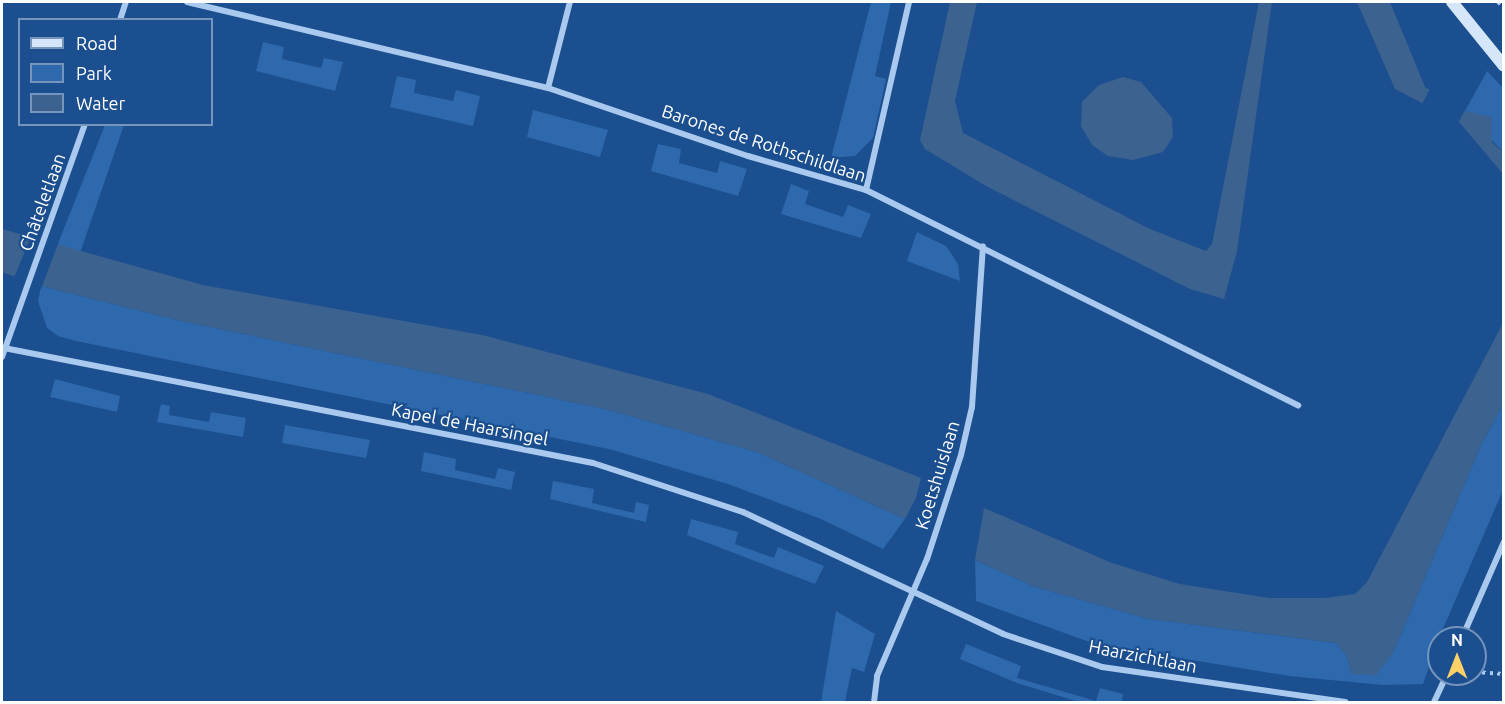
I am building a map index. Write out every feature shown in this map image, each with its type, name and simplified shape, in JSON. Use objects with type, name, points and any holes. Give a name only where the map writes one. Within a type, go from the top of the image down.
[{"type":"street","points":[[121,18],[126,2]]},
{"type":"street","name":"Barones de Rothschildlaan","points":[[187,2],[548,88],[748,156],[866,190],[983,246],[1298,405]]},
{"type":"street","points":[[548,88],[570,2]]},
{"type":"street","points":[[866,190],[909,2]]},
{"type":"street","points":[[1452,2],[1503,66]]},
{"type":"street","name":"Châteletlaan","points":[[2,357],[58,208],[84,126]]},
{"type":"street","name":"Koetshuislaan","points":[[874,702],[877,676],[911,590],[927,559],[961,455],[972,407],[983,246]]},
{"type":"street","name":"Kapel de Haarsingel","points":[[4,348],[593,463],[743,512],[911,590]]},
{"type":"street","points":[[1467,626],[1503,542]]},
{"type":"street","name":"Haarzichtlaan","points":[[911,590],[1003,634],[1102,667],[1278,699],[1345,702]]},
{"type":"street","points":[[1434,702],[1441,686]]},
{"type":"path","points":[[1498,2],[1503,9]]},
{"type":"path","points":[[1487,673],[1503,674]]},
{"type":"green space","points":[[871,2],[891,2],[875,76],[886,79],[873,138],[855,156],[831,158]]},
{"type":"green space","points":[[263,42],[284,47],[282,59],[321,68],[324,58],[343,62],[335,91],[256,71]]},
{"type":"green space","points":[[1487,71],[1503,88],[1503,152],[1465,111]]},
{"type":"green space","points":[[397,76],[416,80],[414,93],[453,101],[456,90],[480,96],[473,126],[390,107]]},
{"type":"green space","points":[[533,110],[608,130],[600,157],[527,137]]},
{"type":"green space","points":[[105,126],[124,126],[80,253],[57,246]]},
{"type":"green space","points":[[658,144],[681,149],[679,163],[717,173],[720,161],[747,169],[738,196],[651,171]]},
{"type":"green space","points":[[791,184],[809,191],[805,204],[843,217],[848,205],[871,214],[861,238],[781,214]]},
{"type":"green space","points":[[917,232],[946,246],[958,264],[960,281],[907,261]]},
{"type":"green space","points":[[41,286],[181,321],[605,409],[757,452],[905,519],[883,549],[821,519],[728,484],[609,449],[76,341],[58,336],[47,328],[38,301]]},
{"type":"green space","points":[[55,379],[120,396],[117,412],[50,397]]},
{"type":"green space","points":[[161,404],[170,406],[169,415],[209,422],[211,412],[246,418],[243,437],[157,422]]},
{"type":"green space","points":[[1503,405],[1503,490],[1444,626],[1427,626],[1427,672],[1423,684],[1383,685],[1289,676],[1095,644],[976,601],[975,560],[1035,587],[1149,619],[1336,643],[1346,655],[1352,674],[1393,653],[1481,445]]},
{"type":"green space","points":[[285,425],[370,440],[366,458],[282,443]]},
{"type":"green space","points":[[424,452],[456,459],[455,470],[495,479],[498,468],[515,472],[511,490],[421,471]]},
{"type":"green space","points":[[553,481],[594,489],[592,503],[634,513],[636,502],[649,505],[646,522],[550,499]]},
{"type":"green space","points":[[691,519],[738,532],[735,544],[774,558],[778,547],[824,566],[815,584],[687,535]]},
{"type":"green space","points":[[836,611],[875,634],[864,672],[852,668],[845,702],[821,702]]},
{"type":"green space","points":[[966,644],[1021,666],[1017,678],[1096,701],[1100,688],[1123,694],[1122,702],[1079,702],[1017,683],[960,659]]},
{"type":"water","points":[[950,2],[977,2],[955,101],[963,133],[1150,229],[1206,251],[1212,244],[1259,2],[1272,2],[1237,251],[1224,299],[1190,289],[986,186],[925,149],[920,140]]},
{"type":"water","points":[[1357,2],[1390,2],[1425,87],[1465,111],[1492,117],[1492,142],[1503,152],[1503,174],[1460,123],[1395,89]]},
{"type":"water","points":[[1123,77],[1141,82],[1172,118],[1173,137],[1163,152],[1133,160],[1108,156],[1092,145],[1081,126],[1082,102],[1099,85]]},
{"type":"water","points":[[2,229],[203,285],[482,335],[708,394],[921,478],[916,498],[905,519],[757,452],[605,409],[181,321],[41,286],[2,272]]},
{"type":"water","points":[[1503,323],[1503,405],[1481,445],[1393,653],[1376,675],[1352,674],[1346,655],[1336,643],[1149,619],[1035,587],[975,560],[984,508],[1112,563],[1180,584],[1269,598],[1325,598],[1355,594],[1367,582]]},
{"type":"pier","points":[[1431,87],[1466,108],[1457,125],[1421,106]]},
{"type":"pier","points":[[31,236],[58,244],[41,289],[14,278]]}]
